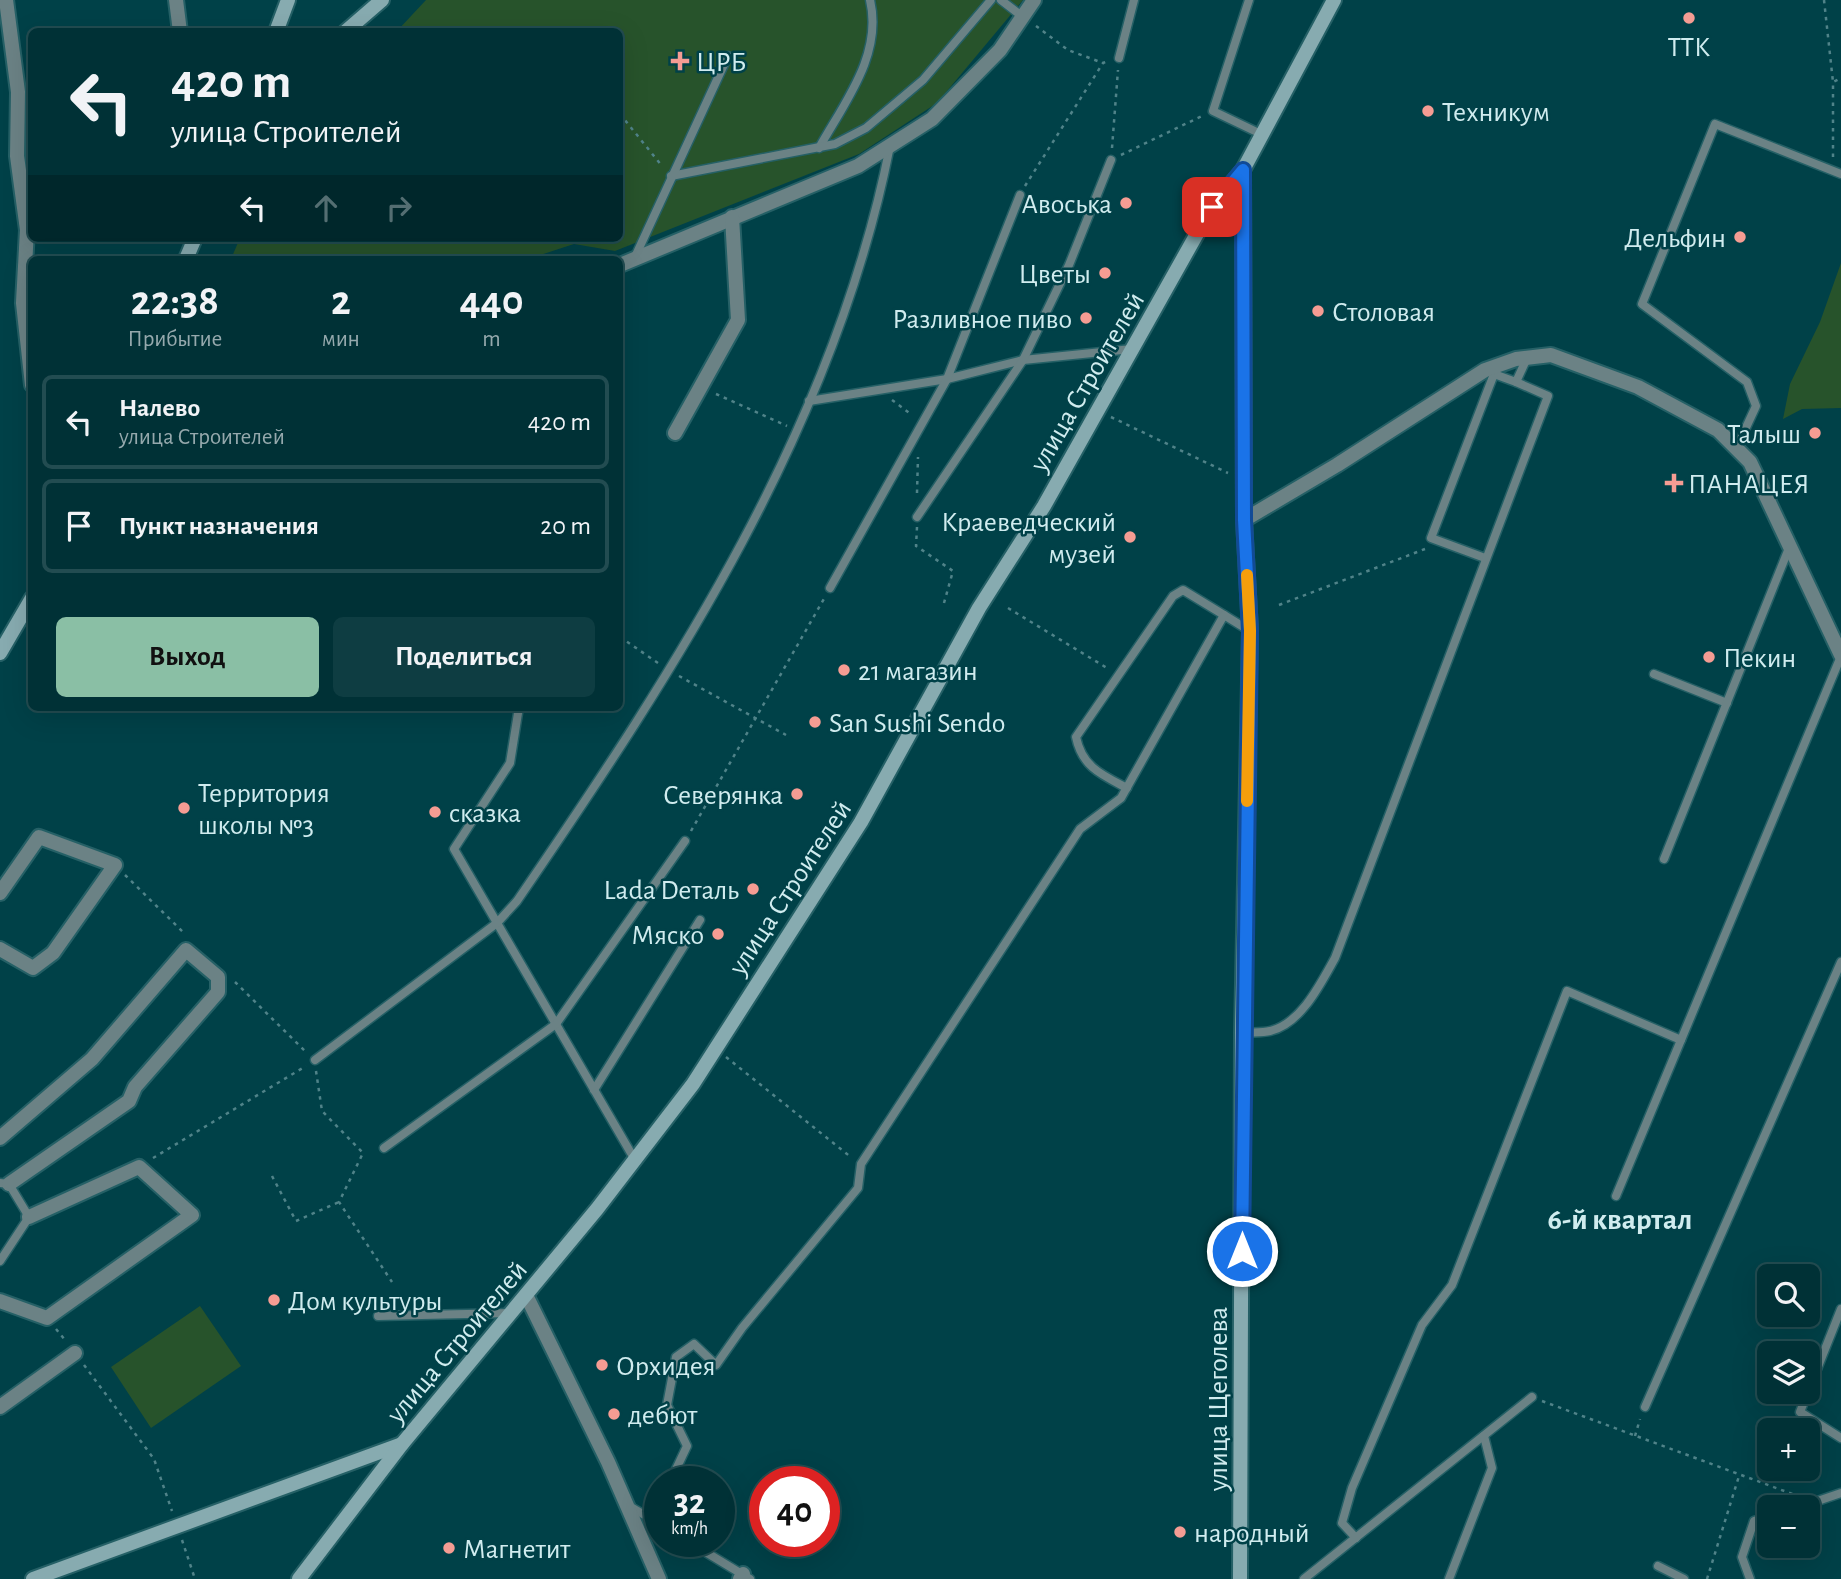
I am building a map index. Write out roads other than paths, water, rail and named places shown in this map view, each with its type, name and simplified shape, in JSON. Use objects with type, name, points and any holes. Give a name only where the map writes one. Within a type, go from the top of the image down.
[{"type":"street","points":[[6,0],[18,92],[17,156],[27,230],[23,303],[28,349]]},
{"type":"street","points":[[176,0],[180,28]]},
{"type":"street","points":[[278,28],[288,0]]},
{"type":"street","points":[[350,28],[382,0]]},
{"type":"street","points":[[623,264],[858,166],[932,120],[1000,50],[1034,0]]},
{"type":"street","points":[[1243,170],[1334,0]]},
{"type":"street","name":"улица Строителей","points":[[299,1579],[402,1444],[526,1295],[693,1084],[861,822],[979,608],[1044,506],[1212,207],[1243,170]]},
{"type":"street","name":"улица Щеголева","points":[[1240,1579],[1242,1032],[1250,631],[1244,520],[1243,170]]},
{"type":"street","points":[[675,433],[738,320],[732,217]]},
{"type":"street","points":[[1244,520],[1337,465],[1485,370],[1527,358],[1551,355],[1627,382],[1718,430],[1737,447],[1751,462],[1841,656]]},
{"type":"street","points":[[0,653],[28,605]]},
{"type":"street","points":[[0,893],[39,837],[115,865],[53,954],[33,968],[0,949]]},
{"type":"street","points":[[0,1138],[92,1059],[186,950],[218,977],[218,992],[135,1087],[129,1101],[5,1184]]},
{"type":"street","points":[[0,1301],[47,1318],[192,1215],[139,1167],[29,1217]]},
{"type":"street","points":[[526,1295],[627,1505],[659,1579]]},
{"type":"street","points":[[0,1407],[75,1353]]},
{"type":"street","points":[[33,1579],[402,1444]]},
{"type":"lane","points":[[819,148],[867,62],[873,13],[870,0]]},
{"type":"lane","points":[[671,176],[819,148],[835,144],[866,128],[923,80],[991,0]]},
{"type":"lane","points":[[1001,0],[1023,17]]},
{"type":"lane","points":[[1119,58],[1134,0]]},
{"type":"lane","points":[[1249,0],[1213,111],[1261,134]]},
{"type":"lane","points":[[634,258],[728,57]]},
{"type":"lane","points":[[1737,447],[1756,406],[1747,382],[1643,304],[1715,124],[1837,173]]},
{"type":"lane","points":[[315,1060],[497,923],[517,901],[629,738],[742,546],[835,344],[876,216],[890,145]]},
{"type":"lane","points":[[917,517],[1023,360],[1069,265],[1111,160]]},
{"type":"lane","points":[[830,588],[947,379],[1020,195]]},
{"type":"lane","points":[[808,401],[947,379],[1023,360],[1132,349]]},
{"type":"lane","points":[[1516,382],[1527,358]]},
{"type":"lane","points":[[1242,1032],[1272,1031],[1290,1020],[1317,990],[1335,958],[1548,396],[1494,374],[1431,538],[1485,558]]},
{"type":"lane","points":[[1664,859],[1790,545]]},
{"type":"lane","points":[[1127,788],[1092,769],[1079,751],[1076,737],[1173,596],[1183,590],[1250,631]]},
{"type":"lane","points":[[678,1466],[687,1446],[667,1405],[676,1357],[694,1344],[716,1365],[742,1328],[858,1188],[861,1164],[1080,829],[1121,798],[1224,615]]},
{"type":"lane","points":[[1616,1196],[1841,656]]},
{"type":"lane","points":[[1654,674],[1727,703]]},
{"type":"lane","points":[[518,711],[510,763],[454,849],[635,1160]]},
{"type":"lane","points":[[384,1147],[556,1024],[685,841]]},
{"type":"lane","points":[[594,1090],[700,920]]},
{"type":"lane","points":[[1645,1407],[1841,962]]},
{"type":"lane","points":[[1356,1538],[1342,1523],[1352,1488],[1422,1325],[1452,1285],[1567,991],[1681,1040]]},
{"type":"lane","points":[[0,1261],[29,1217],[5,1184]]},
{"type":"lane","points":[[1841,1309],[1800,1412],[1841,1438]]},
{"type":"lane","points":[[378,1316],[511,1313]]},
{"type":"lane","points":[[1304,1579],[1532,1397]]},
{"type":"lane","points":[[1449,1579],[1492,1468],[1484,1436]]},
{"type":"lane","points":[[1820,1501],[1841,1493]]},
{"type":"lane","points":[[627,1505],[644,1515]]},
{"type":"lane","points":[[1750,1579],[1742,1557],[1754,1521],[1757,1520]]},
{"type":"lane","points":[[713,1557],[744,1577]]},
{"type":"lane","points":[[1658,1566],[1684,1579]]},
{"type":"place","name":"ТТК","points":[[1689,18]]},
{"type":"place","name":"ЦРБ","points":[[680,61]]},
{"type":"place","name":"Техникум","points":[[1428,111]]},
{"type":"place","name":"Авоська","points":[[1126,203]]},
{"type":"place","name":"Дельфин","points":[[1740,237]]},
{"type":"place","name":"Цветы","points":[[1105,273]]},
{"type":"place","name":"Столовая","points":[[1318,311]]},
{"type":"place","name":"Разливное пиво","points":[[1086,318]]},
{"type":"place","name":"Талыш","points":[[1815,433]]},
{"type":"place","name":"ПАНАЦЕЯ","points":[[1674,483]]},
{"type":"place","name":"Краеведческий музей","points":[[1130,537]]},
{"type":"place","name":"Пекин","points":[[1709,657]]},
{"type":"place","name":"21 магазин","points":[[844,670]]},
{"type":"place","name":"San Sushi Sendo","points":[[815,722]]},
{"type":"place","name":"Северянка","points":[[797,794]]},
{"type":"place","name":"Территория школы №3","points":[[184,808]]},
{"type":"place","name":"сказка","points":[[435,812]]},
{"type":"place","name":"Lada Dеталь","points":[[753,889]]},
{"type":"place","name":"Мяско","points":[[718,934]]},
{"type":"place","name":"Дом культуры","points":[[274,1300]]},
{"type":"place","name":"Орхидея","points":[[602,1365]]},
{"type":"place","name":"дебют","points":[[614,1414]]},
{"type":"place","name":"народный","points":[[1180,1532]]},
{"type":"place","name":"Магнетит","points":[[449,1548]]},
{"type":"district","name":"6-й квартал","points":[[1620,1219]]}]
